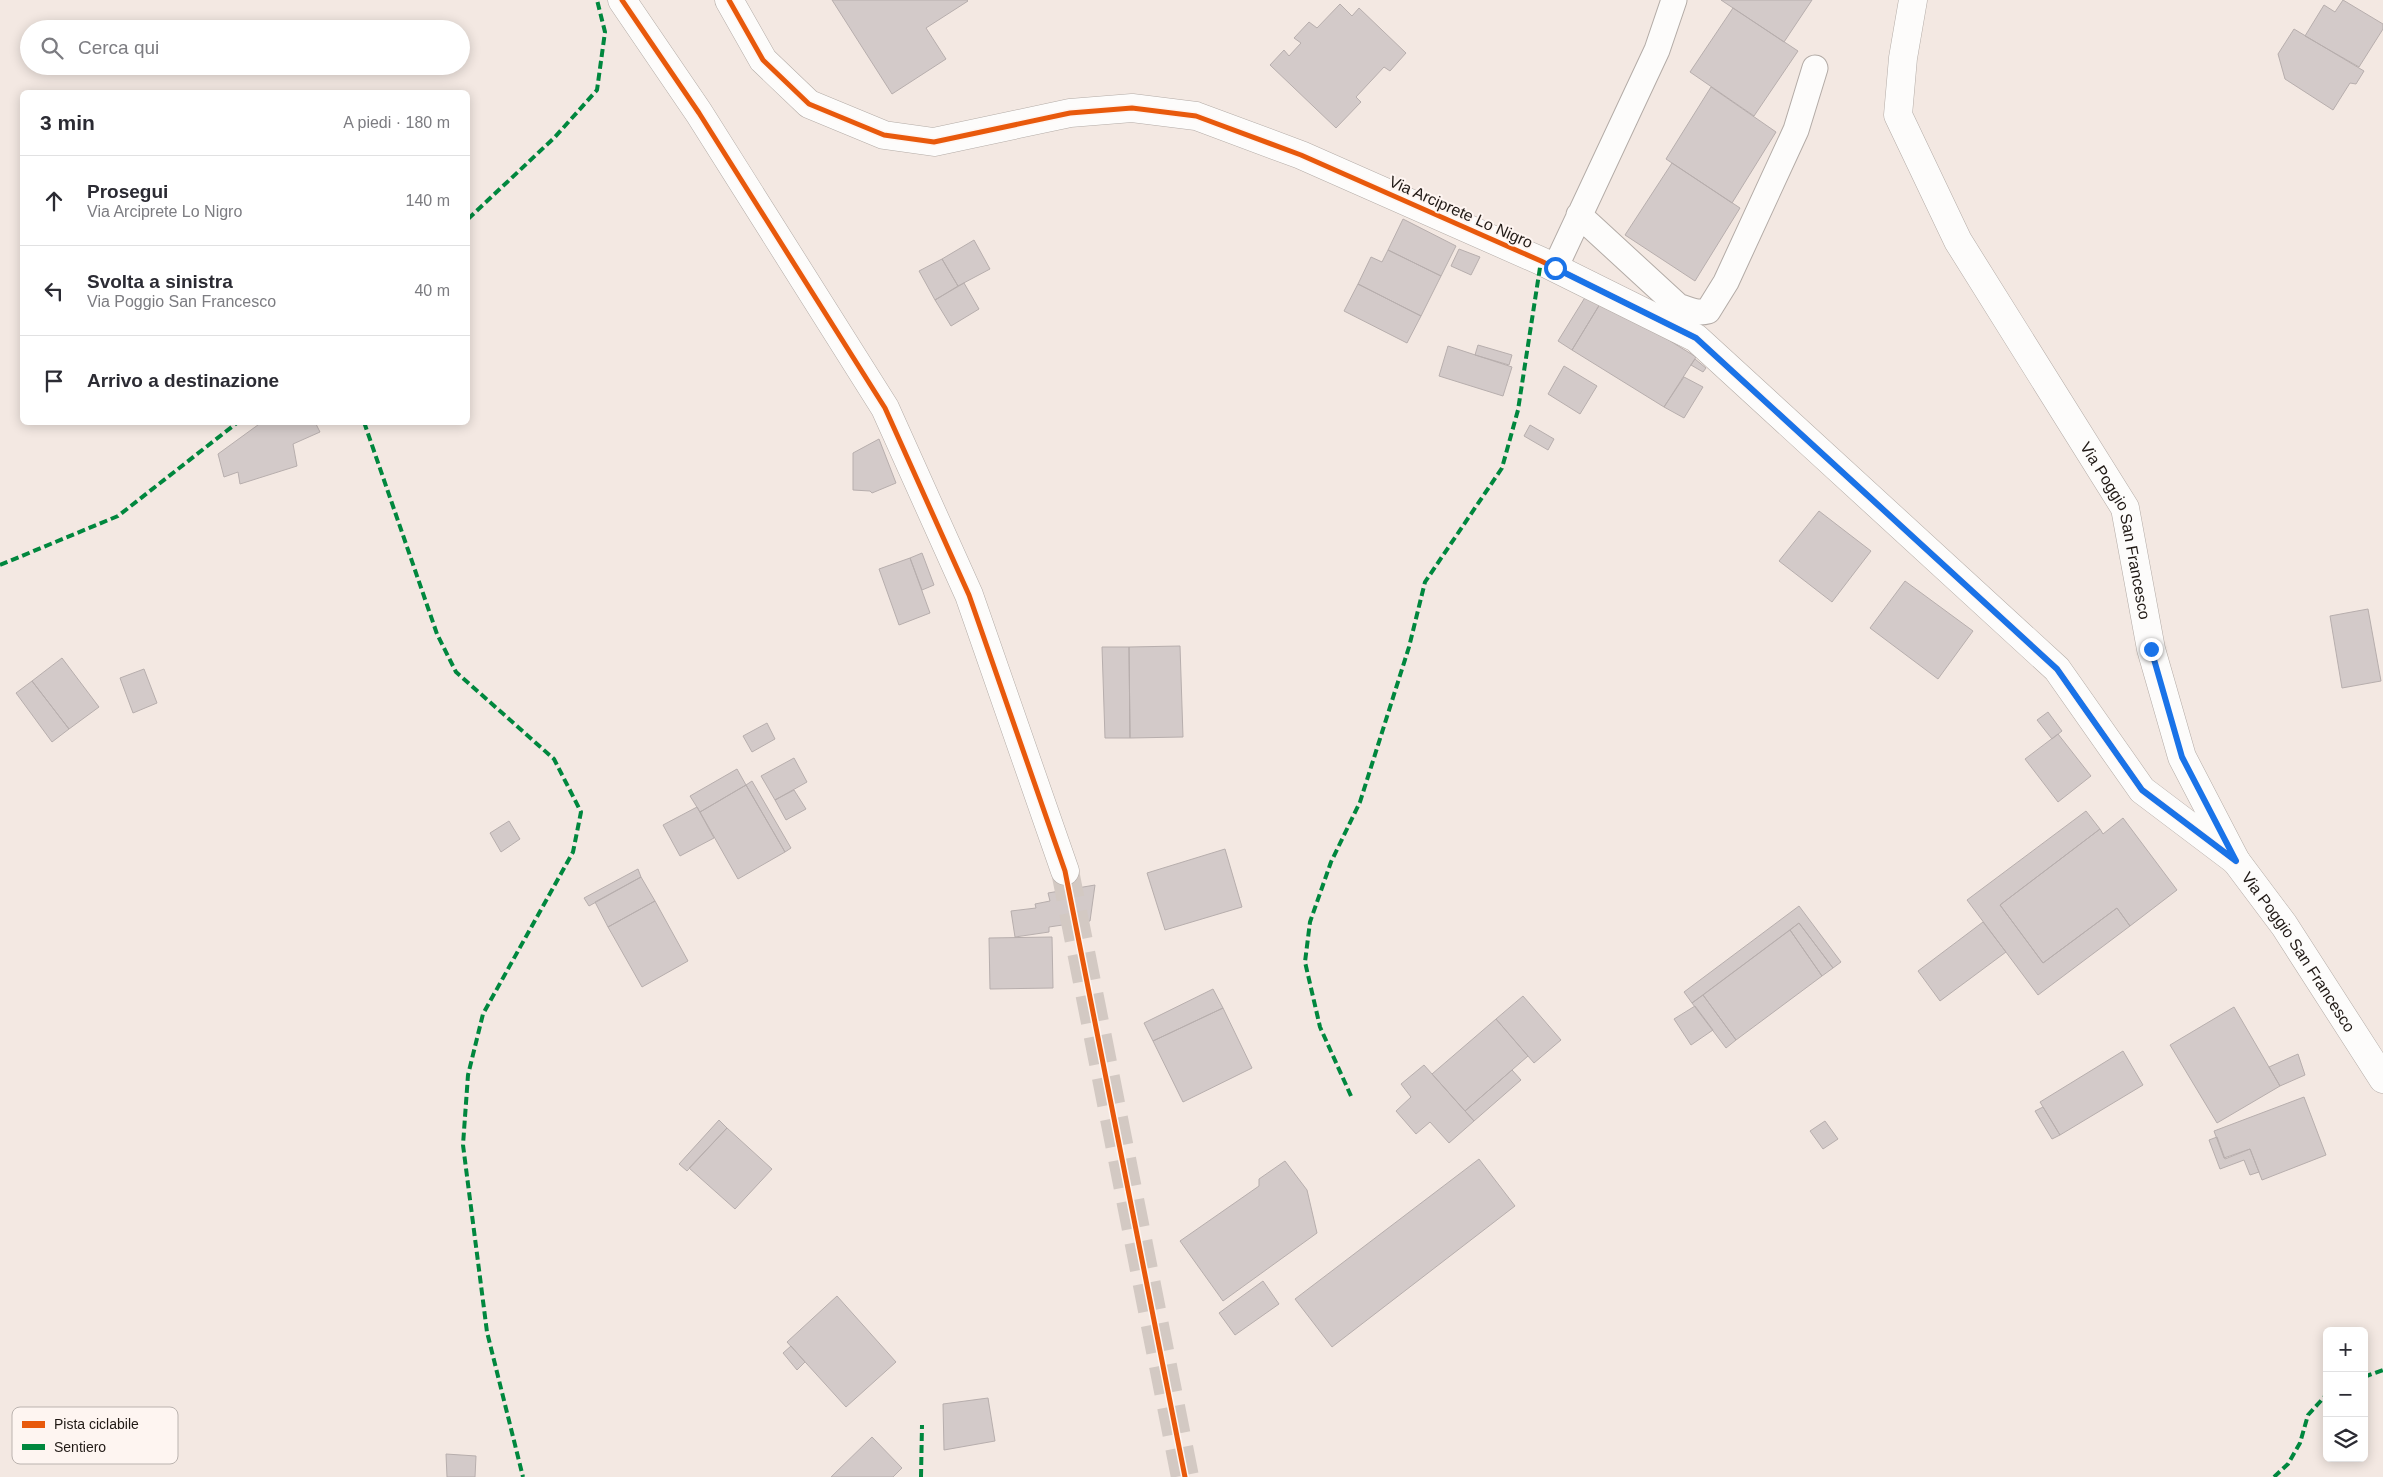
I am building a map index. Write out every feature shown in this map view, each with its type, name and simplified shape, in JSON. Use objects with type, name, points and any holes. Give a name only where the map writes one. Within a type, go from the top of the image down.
[{"type":"street","points":[[622,0],[699,113],[885,408],[969,595],[1065,871]]},
{"type":"street","name":"Via Arciprete Lo Nigro","points":[[729,0],[763,60],[809,104],[884,135],[934,142],[1070,113],[1132,108],[1196,116],[1301,155],[1555,268],[1696,338],[2057,669],[2142,790],[2236,861]]},
{"type":"street","name":"Via Poggio San Francesco","points":[[1913,0],[1903,58],[1898,115],[1958,240],[2125,508],[2151,649],[2182,757],[2236,861],[2284,925],[2383,1079]]},
{"type":"lane","points":[[1555,268],[1657,50],[1674,0]]},
{"type":"lane","points":[[1579,215],[1678,306],[1692,312],[1701,313],[1708,311],[1726,282],[1796,130],[1815,68]]},
{"type":"building","points":[[832,0],[968,1],[926,28],[946,59],[892,94]]},
{"type":"building","points":[[1721,0],[1812,0],[1784,42]]},
{"type":"building","points":[[2343,0],[2383,24],[2383,29],[2359,67],[2305,36],[2324,5],[2335,12]]},
{"type":"building","points":[[1340,4],[1352,16],[1359,8],[1406,53],[1390,71],[1384,67],[1356,97],[1361,102],[1336,128],[1270,65],[1284,50],[1289,56],[1301,43],[1294,38],[1309,22],[1317,28]]},
{"type":"building","points":[[1733,8],[1798,51],[1754,116],[1690,72]]},
{"type":"building","points":[[2294,29],[2364,71],[2356,84],[2350,83],[2333,110],[2285,79],[2278,54]]},
{"type":"building","points":[[1711,87],[1776,132],[1732,203],[1666,159]]},
{"type":"building","points":[[1672,163],[1740,208],[1695,281],[1625,235]]},
{"type":"building","points":[[1403,219],[1456,246],[1441,276],[1388,250]]},
{"type":"building","points":[[974,240],[990,269],[958,286],[942,259]]},
{"type":"building","points":[[1459,249],[1480,257],[1471,275],[1451,266]]},
{"type":"building","points":[[1388,250],[1441,276],[1421,316],[1358,284],[1371,257],[1382,262]]},
{"type":"building","points":[[942,259],[958,286],[935,300],[919,271]]},
{"type":"building","points":[[964,283],[979,309],[951,326],[935,300]]},
{"type":"building","points":[[1358,284],[1421,316],[1407,343],[1344,311]]},
{"type":"building","points":[[1589,291],[1603,299],[1572,350],[1558,341]]},
{"type":"building","points":[[1603,299],[1696,357],[1664,407],[1572,350]]},
{"type":"building","points":[[1478,345],[1512,355],[1509,365],[1475,355]]},
{"type":"building","points":[[1448,346],[1512,367],[1503,396],[1439,376]]},
{"type":"building","points":[[1695,359],[1706,368],[1703,372],[1691,365]]},
{"type":"building","points":[[1564,366],[1597,386],[1580,414],[1548,394]]},
{"type":"building","points":[[1684,377],[1703,387],[1684,418],[1664,407]]},
{"type":"building","points":[[258,425],[316,425],[320,432],[293,444],[297,466],[240,484],[238,472],[224,477],[218,454]]},
{"type":"building","points":[[1530,425],[1554,439],[1548,450],[1524,436]]},
{"type":"building","points":[[879,439],[896,483],[872,493],[870,491],[853,490],[853,453]]},
{"type":"building","points":[[1819,511],[1871,551],[1832,602],[1779,561]]},
{"type":"building","points":[[922,553],[934,585],[922,590],[910,558]]},
{"type":"building","points":[[910,558],[930,613],[899,625],[879,569]]},
{"type":"building","points":[[1905,581],[1973,631],[1938,679],[1870,628]]},
{"type":"building","points":[[2368,609],[2381,681],[2342,688],[2330,616]]},
{"type":"building","points":[[1180,646],[1183,737],[1130,738],[1129,647]]},
{"type":"building","points":[[1102,647],[1129,647],[1130,738],[1105,738]]},
{"type":"building","points":[[62,658],[99,707],[69,729],[32,681]]},
{"type":"building","points":[[144,669],[157,703],[133,713],[120,678]]},
{"type":"building","points":[[32,681],[69,729],[52,742],[16,693]]},
{"type":"building","points":[[2048,712],[2062,731],[2052,739],[2037,720]]},
{"type":"building","points":[[767,723],[775,739],[752,752],[743,736]]},
{"type":"building","points":[[2058,734],[2091,776],[2058,802],[2025,759]]},
{"type":"building","points":[[794,758],[807,782],[775,800],[761,776]]},
{"type":"building","points":[[737,769],[746,785],[700,812],[690,796]]},
{"type":"building","points":[[752,781],[791,848],[785,852],[746,785]]},
{"type":"building","points":[[746,785],[785,852],[738,879],[700,812]]},
{"type":"building","points":[[794,790],[806,809],[786,820],[775,800]]},
{"type":"building","points":[[697,807],[714,838],[680,856],[663,825]]},
{"type":"building","points":[[2086,811],[2100,829],[2000,905],[2043,963],[2117,908],[2130,926],[2038,995],[1967,900]]},
{"type":"building","points":[[2123,818],[2177,890],[2130,926],[2117,908],[2043,963],[2000,905],[2100,829],[2103,834]]},
{"type":"building","points":[[509,821],[520,839],[501,852],[490,833]]},
{"type":"building","points":[[1225,849],[1242,907],[1165,930],[1147,873]]},
{"type":"building","points":[[638,869],[641,877],[589,906],[584,898]]},
{"type":"building","points":[[641,877],[655,901],[608,927],[595,902]]},
{"type":"building","points":[[1095,885],[1090,921],[1049,927],[1049,932],[1015,937],[1011,911],[1036,908],[1035,904],[1050,901],[1048,893]]},
{"type":"building","points":[[655,901],[688,961],[642,987],[608,927]]},
{"type":"building","points":[[1799,906],[1841,962],[1833,968],[1799,923],[1692,1003],[1684,992]]},
{"type":"building","points":[[1983,922],[2006,952],[1940,1001],[1918,971]]},
{"type":"building","points":[[1799,923],[1833,968],[1822,976],[1790,930]]},
{"type":"building","points":[[1790,930],[1822,976],[1736,1040],[1703,995]]},
{"type":"building","points":[[1052,937],[1053,988],[990,989],[989,938]]},
{"type":"building","points":[[1213,989],[1223,1008],[1153,1041],[1144,1023]]},
{"type":"building","points":[[1703,995],[1736,1040],[1726,1048],[1692,1003]]},
{"type":"building","points":[[1523,996],[1561,1040],[1534,1063],[1496,1019]]},
{"type":"building","points":[[1695,1006],[1713,1030],[1691,1045],[1674,1019]]},
{"type":"building","points":[[2234,1007],[2280,1086],[2217,1123],[2170,1045]]},
{"type":"building","points":[[1223,1008],[1252,1068],[1183,1102],[1153,1041]]},
{"type":"building","points":[[1496,1019],[1528,1056],[1465,1111],[1432,1074]]},
{"type":"building","points":[[2123,1051],[2143,1085],[2060,1135],[2040,1102]]},
{"type":"building","points":[[2298,1054],[2305,1075],[2280,1086],[2269,1067]]},
{"type":"building","points":[[1424,1065],[1474,1121],[1449,1143],[1430,1122],[1416,1134],[1396,1111],[1411,1097],[1401,1084]]},
{"type":"building","points":[[1512,1070],[1521,1080],[1474,1121],[1465,1111]]},
{"type":"building","points":[[2304,1097],[2326,1155],[2262,1180],[2250,1149],[2224,1158],[2214,1131]]},
{"type":"building","points":[[2043,1107],[2060,1135],[2052,1139],[2035,1111]]},
{"type":"building","points":[[719,1120],[727,1128],[687,1171],[679,1164]]},
{"type":"building","points":[[1825,1121],[1838,1139],[1823,1149],[1810,1131]]},
{"type":"building","points":[[727,1128],[772,1169],[735,1209],[689,1168]]},
{"type":"building","points":[[2217,1137],[2225,1159],[2250,1149],[2259,1172],[2250,1175],[2244,1160],[2220,1169],[2209,1140]]},
{"type":"building","points":[[1479,1159],[1515,1206],[1332,1347],[1295,1299]]},
{"type":"building","points":[[1285,1161],[1307,1190],[1317,1233],[1223,1301],[1180,1241],[1259,1186],[1259,1179]]},
{"type":"building","points":[[1263,1281],[1279,1304],[1235,1335],[1219,1313]]},
{"type":"building","points":[[837,1296],[896,1362],[846,1407],[787,1342]]},
{"type":"building","points":[[791,1346],[805,1362],[797,1370],[783,1353]]},
{"type":"building","points":[[988,1398],[995,1441],[944,1450],[943,1404]]},
{"type":"building","points":[[872,1437],[902,1468],[893,1477],[831,1477]]},
{"type":"building","points":[[446,1454],[476,1456],[475,1477],[447,1477]]},
{"type":"tunnel","points":[[1065,871],[1185,1477]]},
{"type":"marked path","points":[[470,217],[555,137],[597,90],[605,32],[597,0]]},
{"type":"marked path","points":[[1351,1096],[1320,1027],[1305,962],[1310,922],[1331,862],[1360,802],[1409,647],[1425,582],[1502,468],[1518,410],[1541,261]]},
{"type":"marked path","points":[[0,565],[118,516],[234,425]]},
{"type":"marked path","points":[[365,425],[437,634],[456,672],[554,759],[581,812],[573,852],[483,1014],[468,1075],[463,1145],[487,1332],[523,1477]]},
{"type":"marked path","points":[[2368,1376],[2383,1370]]},
{"type":"marked path","points":[[2274,1477],[2288,1464],[2300,1443],[2308,1415],[2323,1398]]},
{"type":"marked path","points":[[921,1477],[922,1425]]},
{"type":"cycle path","points":[[622,0],[699,113],[885,408],[969,595],[1065,871],[1185,1477]]},
{"type":"cycle path","points":[[729,0],[763,60],[809,104],[884,135],[934,142],[1070,113],[1132,108],[1196,116],[1301,155],[1541,261],[1696,338],[2057,669],[2142,790],[2236,861]]},
{"type":"route","points":[[1555,268],[1696,338],[1972,594],[2057,669],[2142,790],[2236,861],[2182,757],[2151,649]]}]
